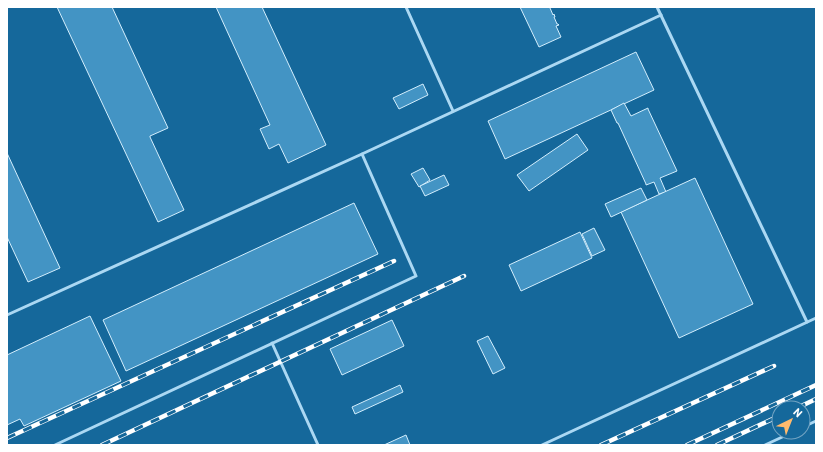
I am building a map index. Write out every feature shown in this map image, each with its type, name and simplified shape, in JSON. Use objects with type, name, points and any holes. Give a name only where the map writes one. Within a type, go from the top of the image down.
[{"type":"lane","points":[[406,7],[453,111]]},
{"type":"lane","points":[[657,7],[807,322]]},
{"type":"lane","points":[[7,315],[362,154],[661,15]]},
{"type":"lane","points":[[55,445],[416,276],[362,154]]},
{"type":"lane","points":[[542,445],[816,318]]},
{"type":"lane","points":[[272,343],[318,445]]},
{"type":"lane","points":[[765,445],[775,440]]},
{"type":"building","points":[[57,7],[112,7],[168,128],[150,137],[184,210],[158,222]]},
{"type":"building","points":[[216,7],[262,7],[326,145],[288,163],[279,144],[269,149],[260,129],[270,125]]},
{"type":"building","points":[[520,7],[550,7],[557,24],[559,25],[556,26],[561,37],[539,47]]},
{"type":"building","points":[[636,52],[654,90],[505,159],[488,121]]},
{"type":"building","points":[[423,84],[428,95],[399,109],[393,98]]},
{"type":"building","points":[[624,103],[631,116],[648,108],[677,171],[660,178],[666,192],[659,194],[654,182],[646,185],[611,110]]},
{"type":"building","points":[[577,134],[588,150],[529,191],[517,175]]},
{"type":"building","points":[[7,153],[60,268],[28,282],[7,237]]},
{"type":"building","points":[[423,168],[430,180],[419,187],[411,174]]},
{"type":"building","points":[[444,175],[449,185],[425,196],[420,186]]},
{"type":"building","points":[[695,178],[753,304],[679,338],[621,212]]},
{"type":"building","points":[[641,188],[647,200],[611,217],[605,204]]},
{"type":"building","points":[[354,203],[378,254],[126,371],[103,320]]},
{"type":"building","points":[[594,228],[605,250],[592,256],[582,234]]},
{"type":"building","points":[[580,232],[592,258],[521,291],[509,265]]},
{"type":"building","points":[[90,316],[121,381],[24,426],[20,419],[7,425],[7,355]]},
{"type":"building","points":[[392,320],[404,346],[342,375],[330,349]]},
{"type":"building","points":[[488,336],[505,368],[493,374],[477,341]]},
{"type":"building","points":[[400,385],[403,392],[355,414],[352,407]]},
{"type":"building","points":[[406,435],[410,445],[384,445]]},
{"type":"railway","points":[[7,438],[394,261]]},
{"type":"railway","points":[[102,445],[464,276]]},
{"type":"railway","points":[[601,445],[774,366]]},
{"type":"railway","points":[[687,445],[816,385]]},
{"type":"railway","points":[[811,401],[816,399]]},
{"type":"railway","points":[[717,445],[771,420]]}]
